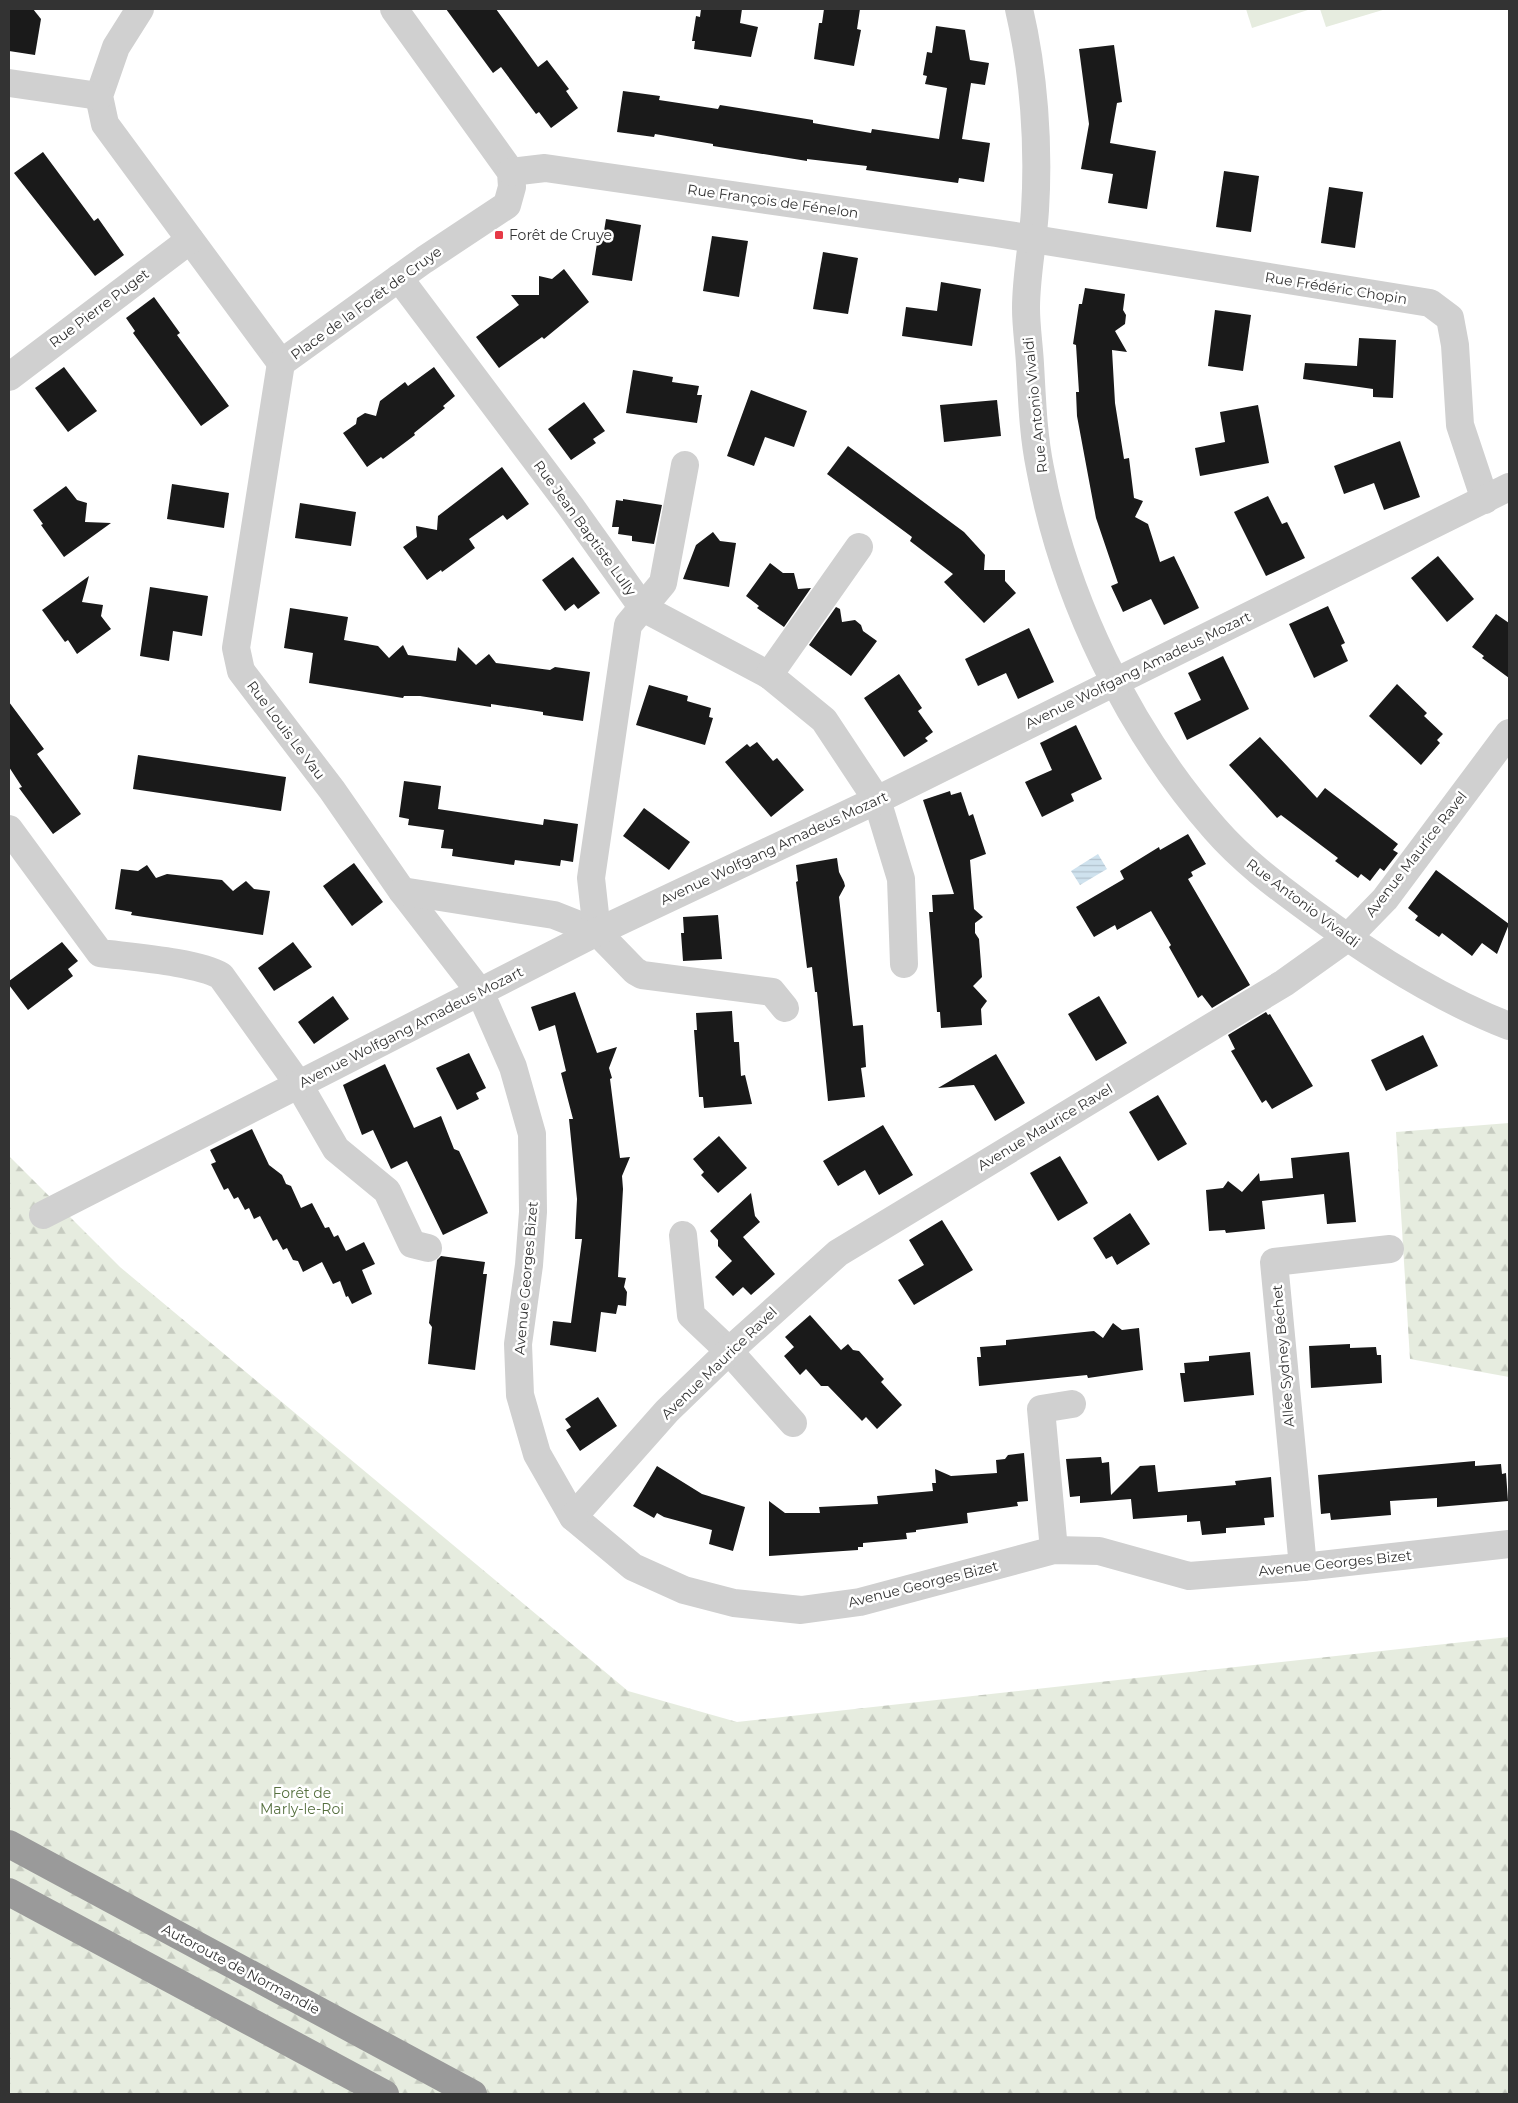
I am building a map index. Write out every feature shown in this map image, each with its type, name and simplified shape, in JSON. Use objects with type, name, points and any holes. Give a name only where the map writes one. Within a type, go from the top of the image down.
[{"type":"highway","name":"Autoroute de Normandie","points":[[9,1844],[473,2094]]},
{"type":"highway","points":[[9,1892],[385,2094]]},
{"type":"street","name":"Place de la Forêt de Cruye","points":[[140,9],[116,47],[99,96],[104,124],[281,363],[399,278],[507,205],[512,187],[511,172]]},
{"type":"street","points":[[394,9],[429,55],[511,172]]},
{"type":"street","name":"Rue Antonio Vivaldi","points":[[1019,9],[1025,33],[1038,158],[1034,239],[1026,308],[1040,467],[1056,534],[1085,619],[1142,732],[1216,830],[1256,870],[1347,938],[1420,982],[1480,1015],[1509,1026]]},
{"type":"street","points":[[9,83],[99,96]]},
{"type":"street","name":"Rue François de Fénelon","points":[[511,172],[545,168],[1034,239]]},
{"type":"street","name":"Rue Frédéric Chopin","points":[[1034,239],[1430,303],[1450,318],[1455,345],[1460,426],[1484,500]]},
{"type":"street","name":"Rue Pierre Puget","points":[[9,377],[190,240]]},
{"type":"street","name":"Rue Jean Baptiste Lully","points":[[399,278],[571,507],[643,608],[628,625],[591,878],[597,932]]},
{"type":"street","name":"Rue Louis Le Vau","points":[[281,363],[236,648],[241,670],[332,790],[402,891],[480,992]]},
{"type":"street","points":[[685,465],[663,583],[643,608],[769,675],[824,720],[877,800],[901,880],[904,964]]},
{"type":"street","name":"Avenue Wolfgang Amadeus Mozart","points":[[43,1216],[597,932],[877,800],[1509,487]]},
{"type":"street","points":[[769,675],[859,547]]},
{"type":"street","name":"Avenue Maurice Ravel","points":[[573,1517],[667,1411],[838,1252],[1275,988],[1347,938],[1385,899],[1509,733]]},
{"type":"street","points":[[9,829],[100,953],[185,965],[221,976],[299,1084],[336,1149],[387,1191],[412,1244],[428,1248]]},
{"type":"street","points":[[402,891],[554,915],[597,932],[635,971],[642,975],[772,992],[785,1008]]},
{"type":"street","name":"Avenue Georges Bizet","points":[[480,992],[513,1067],[532,1134],[533,1212],[529,1265],[518,1344],[520,1395],[536,1454],[573,1517],[633,1567],[684,1590],[734,1603],[801,1610],[860,1602],[1054,1550],[1099,1551],[1189,1576],[1303,1567],[1509,1544]]},
{"type":"street","points":[[683,1235],[691,1315],[729,1352],[793,1423]]},
{"type":"street","name":"Allée Sydney Béchet","points":[[1303,1567],[1274,1262],[1390,1249]]},
{"type":"street","points":[[1054,1550],[1040,1409],[1072,1404]]},
{"type":"green space","points":[[1246,9],[1311,9],[1252,28]]},
{"type":"green space","points":[[1320,9],[1386,9],[1326,27]]},
{"type":"green space","points":[[1509,1123],[1509,1377],[1410,1359],[1396,1132]]},
{"type":"green space","name":"Forêt de Marly-le-Roi","points":[[9,1156],[120,1267],[628,1691],[737,1722],[1509,1637],[1509,2094],[9,2094]]},
{"type":"water","points":[[1098,854],[1107,869],[1080,885],[1071,871]]},
{"type":"building","points":[[9,9],[33,9],[41,19],[35,55],[9,51]]},
{"type":"building","points":[[446,9],[496,9],[538,67],[547,60],[569,89],[566,91],[578,108],[551,128],[539,112],[536,114],[501,67],[493,73]]},
{"type":"building","points":[[701,9],[742,9],[740,23],[758,27],[751,57],[694,49],[695,41],[692,41],[696,16],[700,17]]},
{"type":"building","points":[[824,9],[860,9],[857,29],[861,30],[854,66],[814,59],[819,23],[822,23]]},
{"type":"building","points":[[936,26],[965,30],[970,60],[989,63],[985,85],[971,83],[962,139],[990,143],[984,182],[959,178],[958,183],[866,170],[867,166],[807,159],[807,161],[713,146],[713,144],[655,134],[654,137],[617,132],[623,91],[660,96],[659,100],[718,109],[720,105],[813,120],[813,123],[871,133],[872,129],[939,139],[947,88],[925,84],[927,76],[923,75],[927,52],[932,53]]},
{"type":"building","points":[[1114,45],[1122,102],[1117,103],[1110,143],[1156,151],[1147,209],[1108,203],[1113,174],[1081,169],[1089,124],[1079,49]]},
{"type":"building","points":[[43,152],[94,221],[98,218],[124,255],[95,276],[14,173]]},
{"type":"building","points":[[1224,171],[1259,176],[1251,232],[1216,227]]},
{"type":"building","points":[[1329,187],[1363,192],[1355,248],[1321,243]]},
{"type":"building","points":[[606,219],[641,225],[632,281],[592,275],[598,237],[603,237]]},
{"type":"building","points":[[712,236],[748,241],[739,297],[703,291]]},
{"type":"building","points":[[823,252],[858,258],[848,314],[813,309]]},
{"type":"building","points":[[564,269],[589,302],[544,339],[542,337],[499,368],[476,337],[519,305],[511,295],[539,295],[539,276],[552,279]]},
{"type":"building","points":[[941,282],[981,289],[972,346],[902,336],[906,307],[937,311]]},
{"type":"building","points":[[1085,288],[1125,294],[1123,310],[1126,315],[1125,324],[1115,331],[1127,352],[1112,350],[1115,403],[1124,459],[1129,458],[1134,498],[1143,501],[1135,517],[1148,524],[1160,562],[1174,556],[1199,608],[1164,625],[1151,599],[1123,612],[1111,586],[1118,583],[1096,518],[1077,416],[1076,392],[1079,392],[1076,345],[1073,344],[1079,304],[1082,304]]},
{"type":"building","points":[[154,297],[180,333],[177,335],[229,406],[201,426],[133,333],[135,331],[126,318]]},
{"type":"building","points":[[1215,310],[1251,315],[1243,371],[1208,366]]},
{"type":"building","points":[[1359,338],[1396,340],[1393,398],[1373,397],[1373,389],[1303,379],[1305,363],[1357,366]]},
{"type":"building","points":[[64,367],[97,411],[68,432],[35,388]]},
{"type":"building","points":[[434,367],[455,396],[443,406],[445,408],[414,433],[415,435],[383,459],[381,457],[367,467],[343,433],[356,424],[357,418],[365,413],[376,416],[380,401],[405,382],[408,386]]},
{"type":"building","points":[[633,370],[673,377],[672,382],[699,386],[697,395],[702,395],[697,423],[626,413]]},
{"type":"building","points":[[751,390],[807,411],[794,447],[765,437],[754,466],[727,456]]},
{"type":"building","points":[[997,400],[1001,436],[944,442],[940,405]]},
{"type":"building","points":[[584,402],[605,431],[593,439],[596,443],[571,460],[548,429]]},
{"type":"building","points":[[1258,405],[1269,463],[1200,476],[1195,448],[1225,442],[1220,412]]},
{"type":"building","points":[[1400,441],[1420,497],[1384,510],[1374,483],[1344,494],[1334,466]]},
{"type":"building","points":[[848,446],[964,532],[985,555],[984,570],[1005,570],[1005,581],[1016,593],[984,623],[944,582],[953,574],[910,541],[912,537],[827,474]]},
{"type":"building","points":[[502,467],[529,504],[507,520],[503,515],[469,539],[475,548],[442,572],[441,570],[427,580],[403,547],[417,537],[416,526],[437,530],[438,516]]},
{"type":"building","points":[[172,484],[229,493],[224,528],[167,519]]},
{"type":"building","points":[[66,486],[77,500],[87,503],[85,522],[111,523],[64,557],[41,525],[43,524],[33,510]]},
{"type":"building","points":[[1268,496],[1282,524],[1287,522],[1305,558],[1266,576],[1234,512]]},
{"type":"building","points":[[623,499],[662,505],[654,544],[632,541],[632,536],[618,534],[619,527],[612,527],[616,500],[623,501]]},
{"type":"building","points":[[300,503],[356,512],[351,546],[295,538]]},
{"type":"building","points":[[713,532],[720,541],[736,543],[729,587],[683,579],[696,545]]},
{"type":"building","points":[[1438,556],[1474,599],[1447,622],[1411,578]]},
{"type":"building","points":[[573,557],[600,593],[578,609],[574,604],[565,611],[542,580]]},
{"type":"building","points":[[770,563],[783,573],[794,573],[798,589],[811,588],[784,627],[757,608],[759,606],[746,596]]},
{"type":"building","points":[[89,576],[82,602],[103,605],[101,616],[111,629],[77,654],[68,640],[65,642],[42,610]]},
{"type":"building","points":[[150,587],[208,596],[202,636],[173,631],[169,661],[140,656]]},
{"type":"building","points":[[1328,606],[1345,643],[1341,645],[1348,661],[1314,678],[1289,624]]},
{"type":"building","points":[[836,607],[840,609],[842,622],[855,620],[861,625],[863,631],[877,641],[851,676],[809,645]]},
{"type":"building","points":[[290,608],[348,617],[344,640],[378,646],[389,658],[403,645],[408,655],[456,661],[458,647],[476,665],[489,654],[496,663],[550,670],[555,667],[590,672],[583,721],[543,715],[543,712],[491,704],[491,707],[420,696],[404,696],[403,698],[309,683],[313,653],[284,648]]},
{"type":"building","points":[[1496,614],[1509,623],[1509,678],[1482,658],[1484,656],[1472,647]]},
{"type":"building","points":[[1029,628],[1054,682],[1018,699],[1006,673],[978,686],[965,659]]},
{"type":"building","points":[[1223,656],[1249,709],[1187,740],[1174,713],[1201,700],[1188,673]]},
{"type":"building","points":[[899,674],[922,708],[918,711],[933,732],[925,738],[928,741],[904,757],[864,698]]},
{"type":"building","points":[[1397,684],[1427,713],[1424,716],[1443,734],[1437,740],[1440,743],[1421,765],[1369,716]]},
{"type":"building","points":[[649,685],[688,696],[687,701],[711,708],[709,717],[713,718],[705,745],[636,725]]},
{"type":"building","points":[[9,702],[44,749],[37,754],[81,814],[53,834],[19,788],[22,787],[9,767]]},
{"type":"building","points":[[1076,725],[1102,779],[1071,794],[1074,801],[1042,817],[1025,782],[1052,770],[1040,743]]},
{"type":"building","points":[[1260,737],[1317,798],[1325,788],[1398,844],[1393,850],[1398,853],[1384,871],[1380,868],[1370,881],[1361,874],[1358,878],[1335,861],[1338,858],[1281,815],[1277,818],[1229,765]]},
{"type":"building","points":[[757,742],[773,761],[777,758],[804,790],[771,817],[725,762],[747,744],[750,747]]},
{"type":"building","points":[[138,755],[286,777],[281,811],[133,789]]},
{"type":"building","points":[[404,781],[441,786],[438,809],[543,825],[544,819],[578,824],[573,862],[561,860],[560,866],[515,860],[514,865],[452,856],[453,849],[441,848],[444,830],[408,825],[409,819],[399,817]]},
{"type":"building","points":[[950,791],[951,795],[961,792],[969,816],[973,814],[986,854],[970,860],[974,909],[983,917],[975,923],[975,933],[979,939],[982,977],[973,986],[987,1001],[981,1009],[982,1025],[941,1028],[940,1012],[937,1012],[929,912],[933,912],[932,895],[954,894],[923,800]]},
{"type":"building","points":[[644,808],[690,842],[669,870],[623,836]]},
{"type":"building","points":[[1188,834],[1206,864],[1191,872],[1193,876],[1188,879],[1250,985],[1212,1008],[1202,995],[1198,998],[1151,911],[1117,930],[1115,925],[1094,937],[1076,907],[1124,879],[1120,871],[1159,847],[1160,850]]},
{"type":"building","points":[[837,858],[839,872],[845,886],[839,897],[853,1026],[863,1025],[866,1067],[861,1068],[865,1097],[828,1101],[817,992],[815,992],[812,967],[807,968],[796,882],[798,881],[796,865]]},
{"type":"building","points":[[354,863],[383,902],[352,926],[323,886]]},
{"type":"building","points":[[147,865],[156,878],[167,874],[222,880],[233,891],[246,881],[254,889],[270,891],[263,935],[131,915],[132,912],[115,909],[121,869],[138,871]]},
{"type":"building","points":[[1436,870],[1509,924],[1497,954],[1482,943],[1472,956],[1442,933],[1439,937],[1415,920],[1418,916],[1408,908]]},
{"type":"building","points":[[718,915],[722,959],[683,961],[681,933],[684,933],[683,917]]},
{"type":"building","points":[[62,942],[78,961],[68,969],[73,976],[28,1010],[9,985],[9,981]]},
{"type":"building","points":[[293,942],[312,967],[274,991],[258,968]]},
{"type":"building","points":[[575,992],[597,1053],[617,1047],[609,1068],[612,1078],[610,1079],[620,1158],[630,1157],[622,1176],[623,1189],[618,1277],[626,1278],[624,1287],[627,1292],[626,1306],[618,1305],[616,1314],[601,1312],[596,1352],[550,1345],[553,1321],[571,1323],[582,1239],[575,1239],[577,1199],[569,1119],[573,1119],[561,1073],[566,1071],[555,1025],[539,1031],[531,1007]]},
{"type":"building","points":[[333,996],[349,1019],[314,1044],[298,1022]]},
{"type":"building","points":[[1099,996],[1127,1043],[1096,1061],[1068,1014]]},
{"type":"building","points":[[732,1011],[734,1042],[739,1042],[741,1076],[745,1075],[752,1104],[704,1108],[703,1097],[699,1097],[694,1030],[697,1030],[696,1013]]},
{"type":"building","points":[[1266,1012],[1268,1015],[1270,1014],[1313,1086],[1272,1109],[1266,1100],[1262,1103],[1231,1051],[1235,1049],[1228,1035]]},
{"type":"building","points":[[1423,1035],[1438,1066],[1386,1091],[1371,1060]]},
{"type":"building","points":[[469,1053],[486,1088],[476,1093],[479,1099],[457,1110],[436,1068]]},
{"type":"building","points":[[996,1054],[1025,1103],[995,1121],[974,1085],[938,1088]]},
{"type":"building","points":[[385,1064],[414,1128],[441,1116],[454,1149],[459,1151],[488,1213],[443,1235],[407,1161],[391,1169],[373,1130],[362,1135],[343,1085]]},
{"type":"building","points":[[1158,1095],[1187,1144],[1158,1161],[1129,1112]]},
{"type":"building","points":[[883,1125],[913,1175],[879,1195],[865,1170],[838,1186],[823,1161]]},
{"type":"building","points":[[252,1129],[269,1165],[282,1175],[286,1184],[291,1186],[301,1208],[312,1203],[325,1228],[329,1227],[334,1237],[338,1235],[346,1251],[364,1242],[375,1264],[362,1270],[372,1294],[352,1304],[348,1296],[346,1297],[340,1281],[333,1284],[322,1262],[303,1272],[298,1261],[293,1260],[287,1248],[283,1250],[277,1239],[273,1241],[260,1216],[254,1219],[249,1208],[245,1210],[238,1197],[234,1199],[228,1188],[224,1190],[211,1164],[216,1162],[210,1150]]},
{"type":"building","points":[[719,1136],[747,1168],[718,1193],[701,1175],[704,1172],[693,1159]]},
{"type":"building","points":[[1349,1152],[1356,1222],[1327,1224],[1324,1194],[1262,1201],[1265,1229],[1226,1233],[1225,1230],[1209,1231],[1206,1190],[1223,1188],[1228,1181],[1242,1192],[1259,1173],[1260,1181],[1293,1178],[1291,1158]]},
{"type":"building","points":[[1060,1156],[1088,1203],[1058,1221],[1030,1173]]},
{"type":"building","points":[[751,1193],[755,1216],[760,1222],[743,1237],[775,1274],[751,1295],[743,1287],[733,1296],[715,1277],[732,1261],[718,1246],[718,1240],[710,1231]]},
{"type":"building","points":[[1130,1213],[1150,1244],[1117,1265],[1112,1256],[1106,1259],[1093,1238]]},
{"type":"building","points":[[942,1220],[973,1270],[914,1305],[898,1280],[924,1265],[909,1240]]},
{"type":"building","points":[[441,1256],[485,1262],[483,1274],[487,1274],[475,1370],[428,1364],[432,1327],[429,1323],[437,1260]]},
{"type":"building","points":[[810,1315],[841,1350],[848,1344],[853,1350],[859,1351],[884,1379],[881,1382],[902,1405],[877,1429],[866,1417],[862,1421],[828,1386],[821,1386],[806,1369],[800,1375],[784,1356],[794,1347],[785,1337]]},
{"type":"building","points":[[1113,1323],[1122,1330],[1139,1328],[1143,1370],[1088,1378],[1087,1375],[979,1386],[977,1357],[981,1357],[980,1347],[1006,1345],[1006,1340],[1094,1331],[1103,1338]]},
{"type":"building","points":[[1350,1344],[1350,1348],[1376,1347],[1377,1355],[1381,1355],[1382,1383],[1311,1388],[1309,1346]]},
{"type":"building","points":[[1250,1352],[1254,1395],[1184,1402],[1180,1373],[1185,1373],[1184,1363],[1209,1361],[1209,1356]]},
{"type":"building","points":[[598,1397],[617,1426],[580,1451],[566,1430],[571,1427],[565,1419]]},
{"type":"building","points":[[1024,1453],[1028,1501],[1017,1502],[1018,1506],[967,1513],[968,1523],[916,1530],[916,1532],[906,1533],[907,1539],[863,1543],[863,1547],[858,1547],[858,1550],[769,1556],[769,1501],[785,1513],[820,1513],[819,1507],[878,1504],[877,1496],[933,1491],[932,1483],[936,1483],[935,1469],[951,1476],[997,1473],[996,1460],[1005,1459],[1008,1455]]},
{"type":"building","points":[[1101,1457],[1102,1463],[1109,1462],[1111,1495],[1140,1466],[1155,1465],[1158,1492],[1236,1485],[1235,1481],[1271,1477],[1274,1517],[1264,1518],[1265,1525],[1226,1528],[1226,1533],[1202,1535],[1200,1521],[1187,1522],[1187,1515],[1133,1519],[1131,1499],[1080,1503],[1080,1496],[1070,1497],[1066,1459]]},
{"type":"building","points":[[1475,1461],[1475,1466],[1501,1464],[1502,1474],[1506,1473],[1508,1501],[1437,1507],[1437,1498],[1390,1501],[1391,1515],[1331,1520],[1330,1513],[1321,1514],[1318,1475]]},
{"type":"building","points":[[657,1466],[702,1494],[745,1507],[733,1551],[709,1544],[712,1530],[664,1517],[657,1513],[654,1518],[633,1506]]},
{"type":"place","name":"Forêt de Cruye","points":[[499,235]]}]
